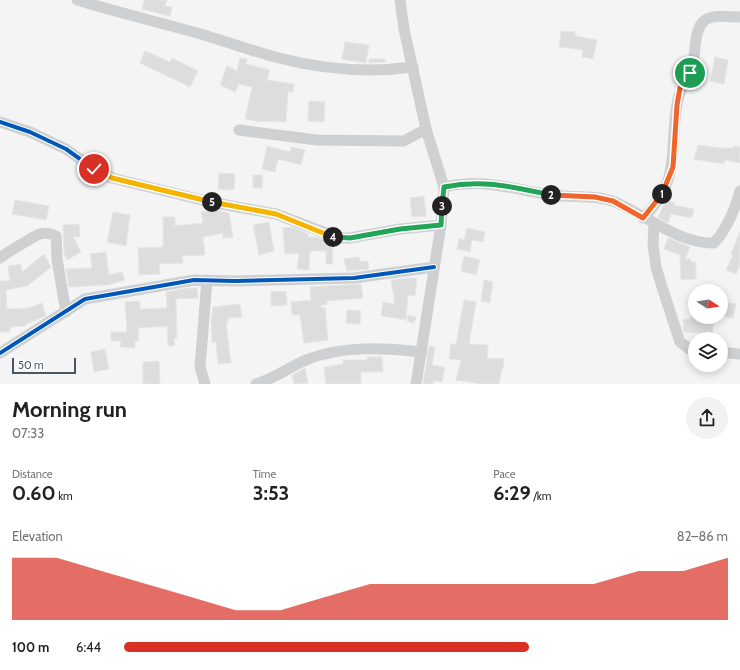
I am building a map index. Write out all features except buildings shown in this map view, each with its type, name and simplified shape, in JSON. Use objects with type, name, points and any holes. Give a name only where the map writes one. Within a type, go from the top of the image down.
[{"type":"street","points":[[77,0],[186,30],[279,58],[306,64],[353,69],[394,70],[413,67]]},
{"type":"street","points":[[400,0],[426,129],[444,187],[441,225],[416,384]]},
{"type":"street","points":[[643,218],[659,199],[673,167],[677,105],[680,88],[690,73],[697,33],[702,23],[714,16],[740,18]]},
{"type":"street","points":[[0,122],[30,132],[66,149],[94,169],[112,178],[210,202],[276,214],[339,238],[350,238],[400,229],[441,225]]},
{"type":"street","points":[[239,130],[317,140],[404,141],[426,129]]},
{"type":"street","points":[[444,187],[465,183],[485,183],[551,195],[595,197],[613,201],[654,224],[701,244],[714,243],[729,219],[740,191]]},
{"type":"street","points":[[654,224],[653,244],[656,267],[680,342],[688,348]]},
{"type":"street","points":[[0,258],[6,253],[40,234],[50,233],[56,236],[57,259],[66,312]]},
{"type":"street","points":[[0,353],[85,299],[194,280],[235,281],[354,278],[434,267]]},
{"type":"street","points":[[205,384],[200,367],[207,280]]},
{"type":"street","points":[[256,384],[307,359],[327,354],[385,349],[422,352]]},
{"type":"street","points":[[728,352],[738,354]]},
{"type":"cycle path","points":[[0,122],[30,132],[66,149],[94,169],[112,178],[210,202],[276,214],[339,238],[350,238],[400,229],[441,225]]},
{"type":"cycle path","points":[[0,353],[85,299],[194,280],[235,281],[354,278],[434,267]]},
{"type":"route","points":[[94,169],[112,178],[210,202],[276,214],[300,222],[330,236],[339,238],[350,238],[400,229],[441,225],[444,187],[465,183],[502,185],[558,196],[595,197],[613,201],[643,218],[659,199],[667,185],[673,167],[675,126],[680,88],[690,73]]}]
